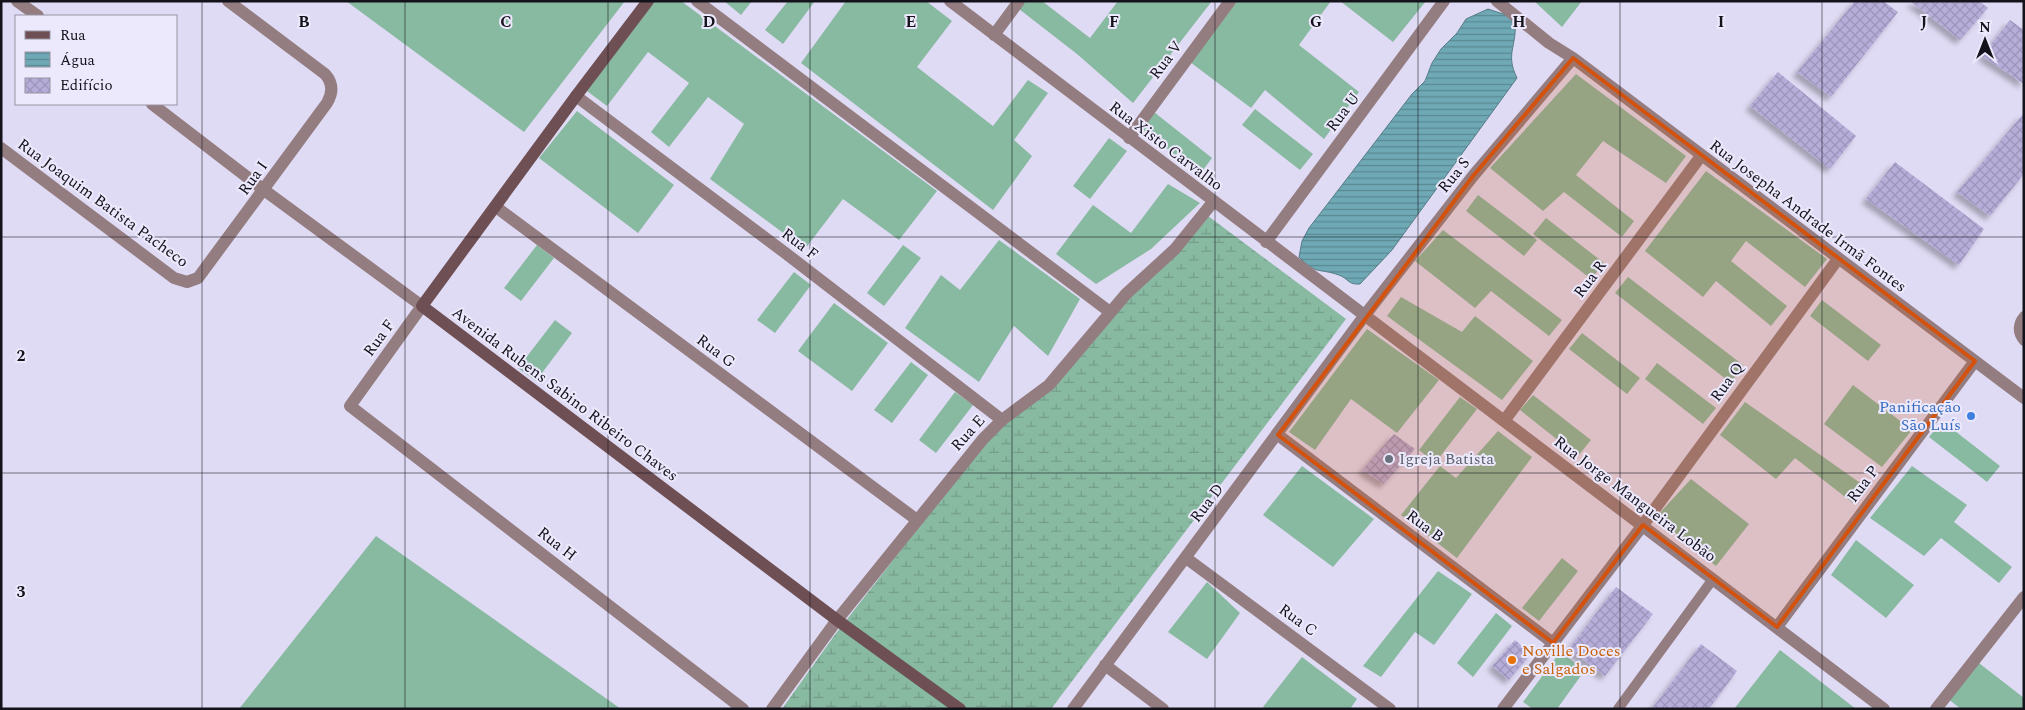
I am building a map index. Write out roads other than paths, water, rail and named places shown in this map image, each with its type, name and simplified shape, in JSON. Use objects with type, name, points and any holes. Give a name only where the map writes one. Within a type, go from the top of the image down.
[{"type":"street","points":[[17,1],[37,15]]},
{"type":"street","name":"Rua I","points":[[187,282],[198,278],[330,99],[332,89],[331,83],[325,74],[228,1]]},
{"type":"street","name":"Rua F","points":[[350,406],[576,96],[648,1]]},
{"type":"street","points":[[697,1],[1110,312]]},
{"type":"street","name":"Rua Xisto Carvalho","points":[[950,1],[1213,202],[1365,315]]},
{"type":"street","points":[[994,35],[1019,1]]},
{"type":"street","name":"Rua V","points":[[1129,138],[1230,1]]},
{"type":"street","name":"Rua U","points":[[1266,242],[1444,1]]},
{"type":"street","name":"Rua Josepha Andrade Irmã Fontes","points":[[1497,1],[1549,43],[1573,58],[2024,398]]},
{"type":"street","name":"Rua S","points":[[1365,315],[1474,176],[1573,58]]},
{"type":"street","name":"Rua F","points":[[576,96],[784,252],[1002,420]]},
{"type":"street","name":"Avenida Rubens Sabino Ribeiro Chaves","points":[[153,105],[837,620],[960,709]]},
{"type":"street","name":"Rua Joaquim Batista Pacheco","points":[[1,148],[174,278],[187,282]]},
{"type":"street","name":"Rua R","points":[[1504,421],[1701,156]]},
{"type":"street","name":"Rua E","points":[[772,709],[837,620],[983,439],[1002,420],[1049,385],[1126,294],[1175,249],[1213,202]]},
{"type":"street","name":"Rua G","points":[[496,206],[917,520]]},
{"type":"street","name":"Rua Q","points":[[1643,525],[1838,259]]},
{"type":"street","name":"Rua Jorge Mangueira Lobão","points":[[1365,315],[1884,709]]},
{"type":"street","name":"Rua D","points":[[1073,709],[1278,435],[1365,315]]},
{"type":"street","name":"Rua P","points":[[1776,627],[1974,361]]},
{"type":"street","name":"Rua H","points":[[350,406],[743,709]]},
{"type":"street","name":"Rua B","points":[[1278,435],[1553,643]]},
{"type":"street","points":[[1503,709],[1643,525]]},
{"type":"street","name":"Rua C","points":[[1186,558],[1390,709]]},
{"type":"street","points":[[1936,709],[2024,597]]},
{"type":"street","points":[[1105,665],[1164,709]]},
{"type":"lane","points":[[2024,316],[2020,320],[2018,328],[2024,341]]},
{"type":"lane","points":[[1618,709],[1714,579]]},
{"type":"water","points":[[1488,9],[1506,15],[1515,23],[1512,63],[1517,78],[1392,250],[1360,284],[1353,284],[1339,275],[1314,269],[1305,263],[1299,257],[1302,241],[1309,228],[1412,94],[1425,81],[1432,63],[1441,49],[1457,33],[1466,19]]},
{"type":"place","name":"Panificação São Luís","points":[[1971,416]]},
{"type":"place","name":"Igreja Batista","points":[[1389,459]]},
{"type":"place","name":"Noville Doces e Salgados","points":[[1512,660]]}]
